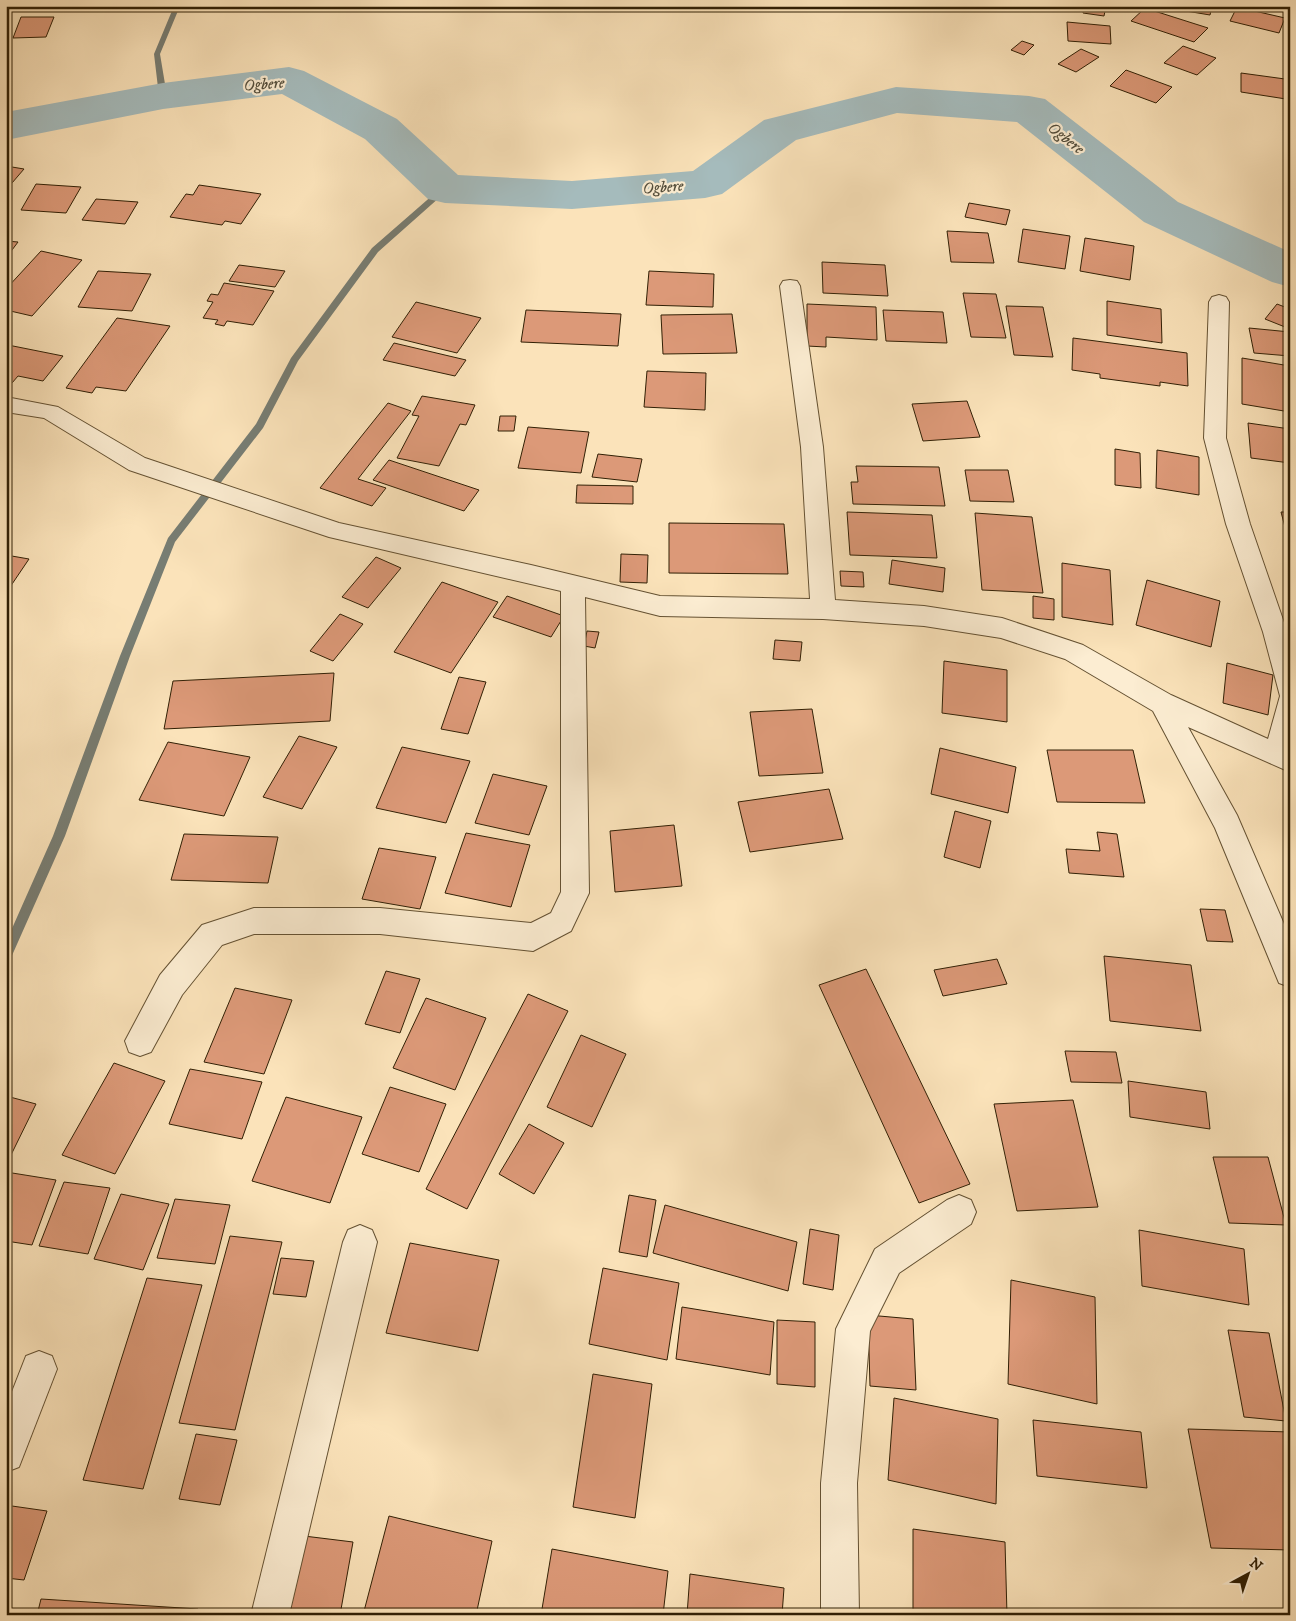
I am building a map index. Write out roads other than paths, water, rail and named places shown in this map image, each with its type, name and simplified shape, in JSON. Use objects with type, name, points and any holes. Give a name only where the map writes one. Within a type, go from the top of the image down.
[{"type":"street","points":[[790,286],[812,447],[823,609]]},
{"type":"street","points":[[1219,302],[1215,438],[1238,524],[1275,632],[1290,690]]},
{"type":"street","points":[[6,404],[50,412],[137,464],[337,531],[573,584],[660,606],[823,609],[924,616],[1002,628],[1074,652],[1162,703],[1283,758],[1290,703]]},
{"type":"street","points":[[140,1041],[171,985],[212,935],[254,921],[380,921],[533,937],[561,922],[575,893],[573,584]]},
{"type":"street","points":[[1162,703],[1227,824],[1290,973]]},
{"type":"street","points":[[840,1615],[839,1483],[853,1329],[888,1261],[959,1212]]},
{"type":"street","points":[[270,1615],[360,1242]]},
{"type":"street","points":[[6,1454],[39,1369]]},
{"type":"waterway","points":[[163,96],[157,54],[177,6]]},
{"type":"waterway","name":"Ogbere","points":[[6,126],[163,96],[289,80],[381,129],[445,189],[572,195],[705,184],[780,130],[896,100],[1029,109],[1161,212],[1290,271]]},
{"type":"waterway","points":[[6,956],[59,836],[125,656],[171,541],[260,426],[294,360],[375,250],[445,189]]}]
